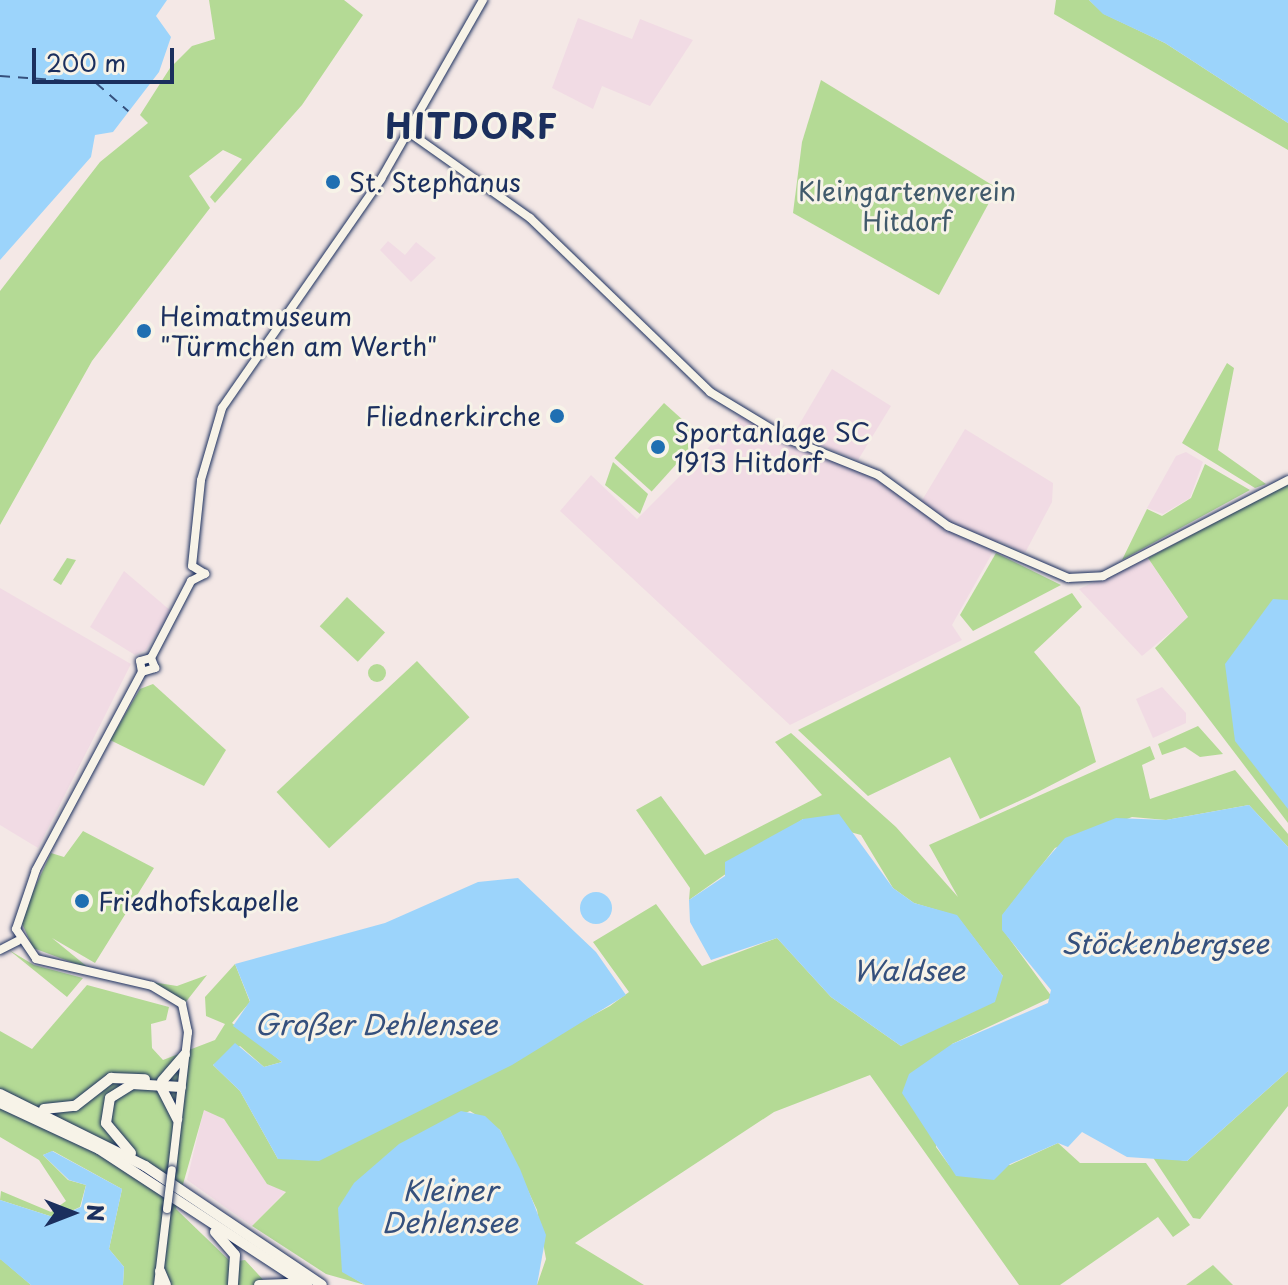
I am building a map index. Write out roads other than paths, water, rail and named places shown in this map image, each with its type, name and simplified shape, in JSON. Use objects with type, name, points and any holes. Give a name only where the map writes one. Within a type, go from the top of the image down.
[{"type":"highway","points":[[162,1084],[185,1055]]},
{"type":"highway","points":[[38,1108],[75,1106],[123,1076],[181,1087]]},
{"type":"highway","points":[[145,1166],[113,1137],[107,1104],[132,1084],[162,1084]]},
{"type":"highway","points":[[162,1084],[177,1119]]},
{"type":"highway","points":[[0,1094],[38,1108],[145,1166],[322,1285]]},
{"type":"highway","points":[[0,1103],[86,1142],[307,1285]]},
{"type":"highway","points":[[200,1216],[235,1255],[233,1285]]},
{"type":"highway","points":[[160,1271],[166,1285]]},
{"type":"highway","points":[[259,1285],[298,1285]]},
{"type":"street","points":[[18,941],[22,898],[142,672],[155,668],[151,658],[191,581],[201,480],[222,408],[410,133],[483,0]]},
{"type":"street","points":[[410,133],[530,218],[710,392],[793,441],[878,475],[948,526],[1068,578],[1103,576],[1288,480]]},
{"type":"street","points":[[191,581],[205,574],[192,566]]},
{"type":"street","points":[[0,950],[18,941]]},
{"type":"street","points":[[18,941],[46,963],[172,994],[187,1015],[158,1285]]},
{"type":"water","points":[[0,0],[167,0],[156,16],[171,37],[159,72],[113,132],[95,135],[91,157],[0,260]]},
{"type":"water","points":[[1089,0],[1288,0],[1288,123],[1165,43],[1103,14]]},
{"type":"water","points":[[1273,599],[1288,600],[1288,809],[1235,741],[1225,664]]},
{"type":"water","name":"Stöckenbergsee","points":[[1249,805],[1288,847],[1288,1071],[1187,1161],[1127,1157],[1082,1132],[1068,1147],[1058,1143],[1010,1164],[994,1180],[956,1176],[902,1093],[909,1074],[952,1044],[1048,1003],[1051,990],[1002,930],[1002,915],[1038,869],[1065,838],[1116,818],[1166,820]]},
{"type":"water","name":"Waldsee","points":[[839,814],[893,888],[914,903],[957,915],[1003,976],[995,1002],[901,1046],[831,997],[777,938],[711,960],[690,922],[689,900],[725,876],[725,862],[803,819]]},
{"type":"water","name":"Großer Dehlensee","points":[[518,878],[596,952],[626,995],[512,1065],[319,1161],[278,1159],[240,1091],[213,1065],[235,1043],[264,1067],[282,1062],[233,1026],[250,1001],[235,964],[385,923],[478,882]]},
{"type":"water","points":[[596,892],[607,897],[612,908],[607,919],[596,924],[585,919],[580,908],[585,897]]},
{"type":"water","name":"Kleiner Dehlensee","points":[[461,1111],[485,1116],[500,1130],[520,1169],[546,1235],[537,1285],[365,1285],[342,1272],[338,1208],[354,1183],[399,1144]]},
{"type":"water","points":[[52,1151],[122,1189],[109,1249],[124,1267],[123,1285],[31,1285],[0,1259],[0,1200],[56,1218],[81,1207],[86,1185],[69,1180],[43,1155]]},
{"type":"place","name":"St. Stephanus","points":[[333,182]]},
{"type":"place","name":"Heimatmuseum \"Türmchen am Werth\"","points":[[144,331]]},
{"type":"place","name":"Fliednerkirche","points":[[557,416]]},
{"type":"place","name":"Sportanlage SC 1913 Hitdorf","points":[[658,447]]},
{"type":"place","name":"Friedhofskapelle","points":[[82,901]]},
{"type":"district","name":"HITDORF","points":[[472,126]]},
{"type":"park label","name":"Kleingartenverein Hitdorf","points":[[907,206]]}]
